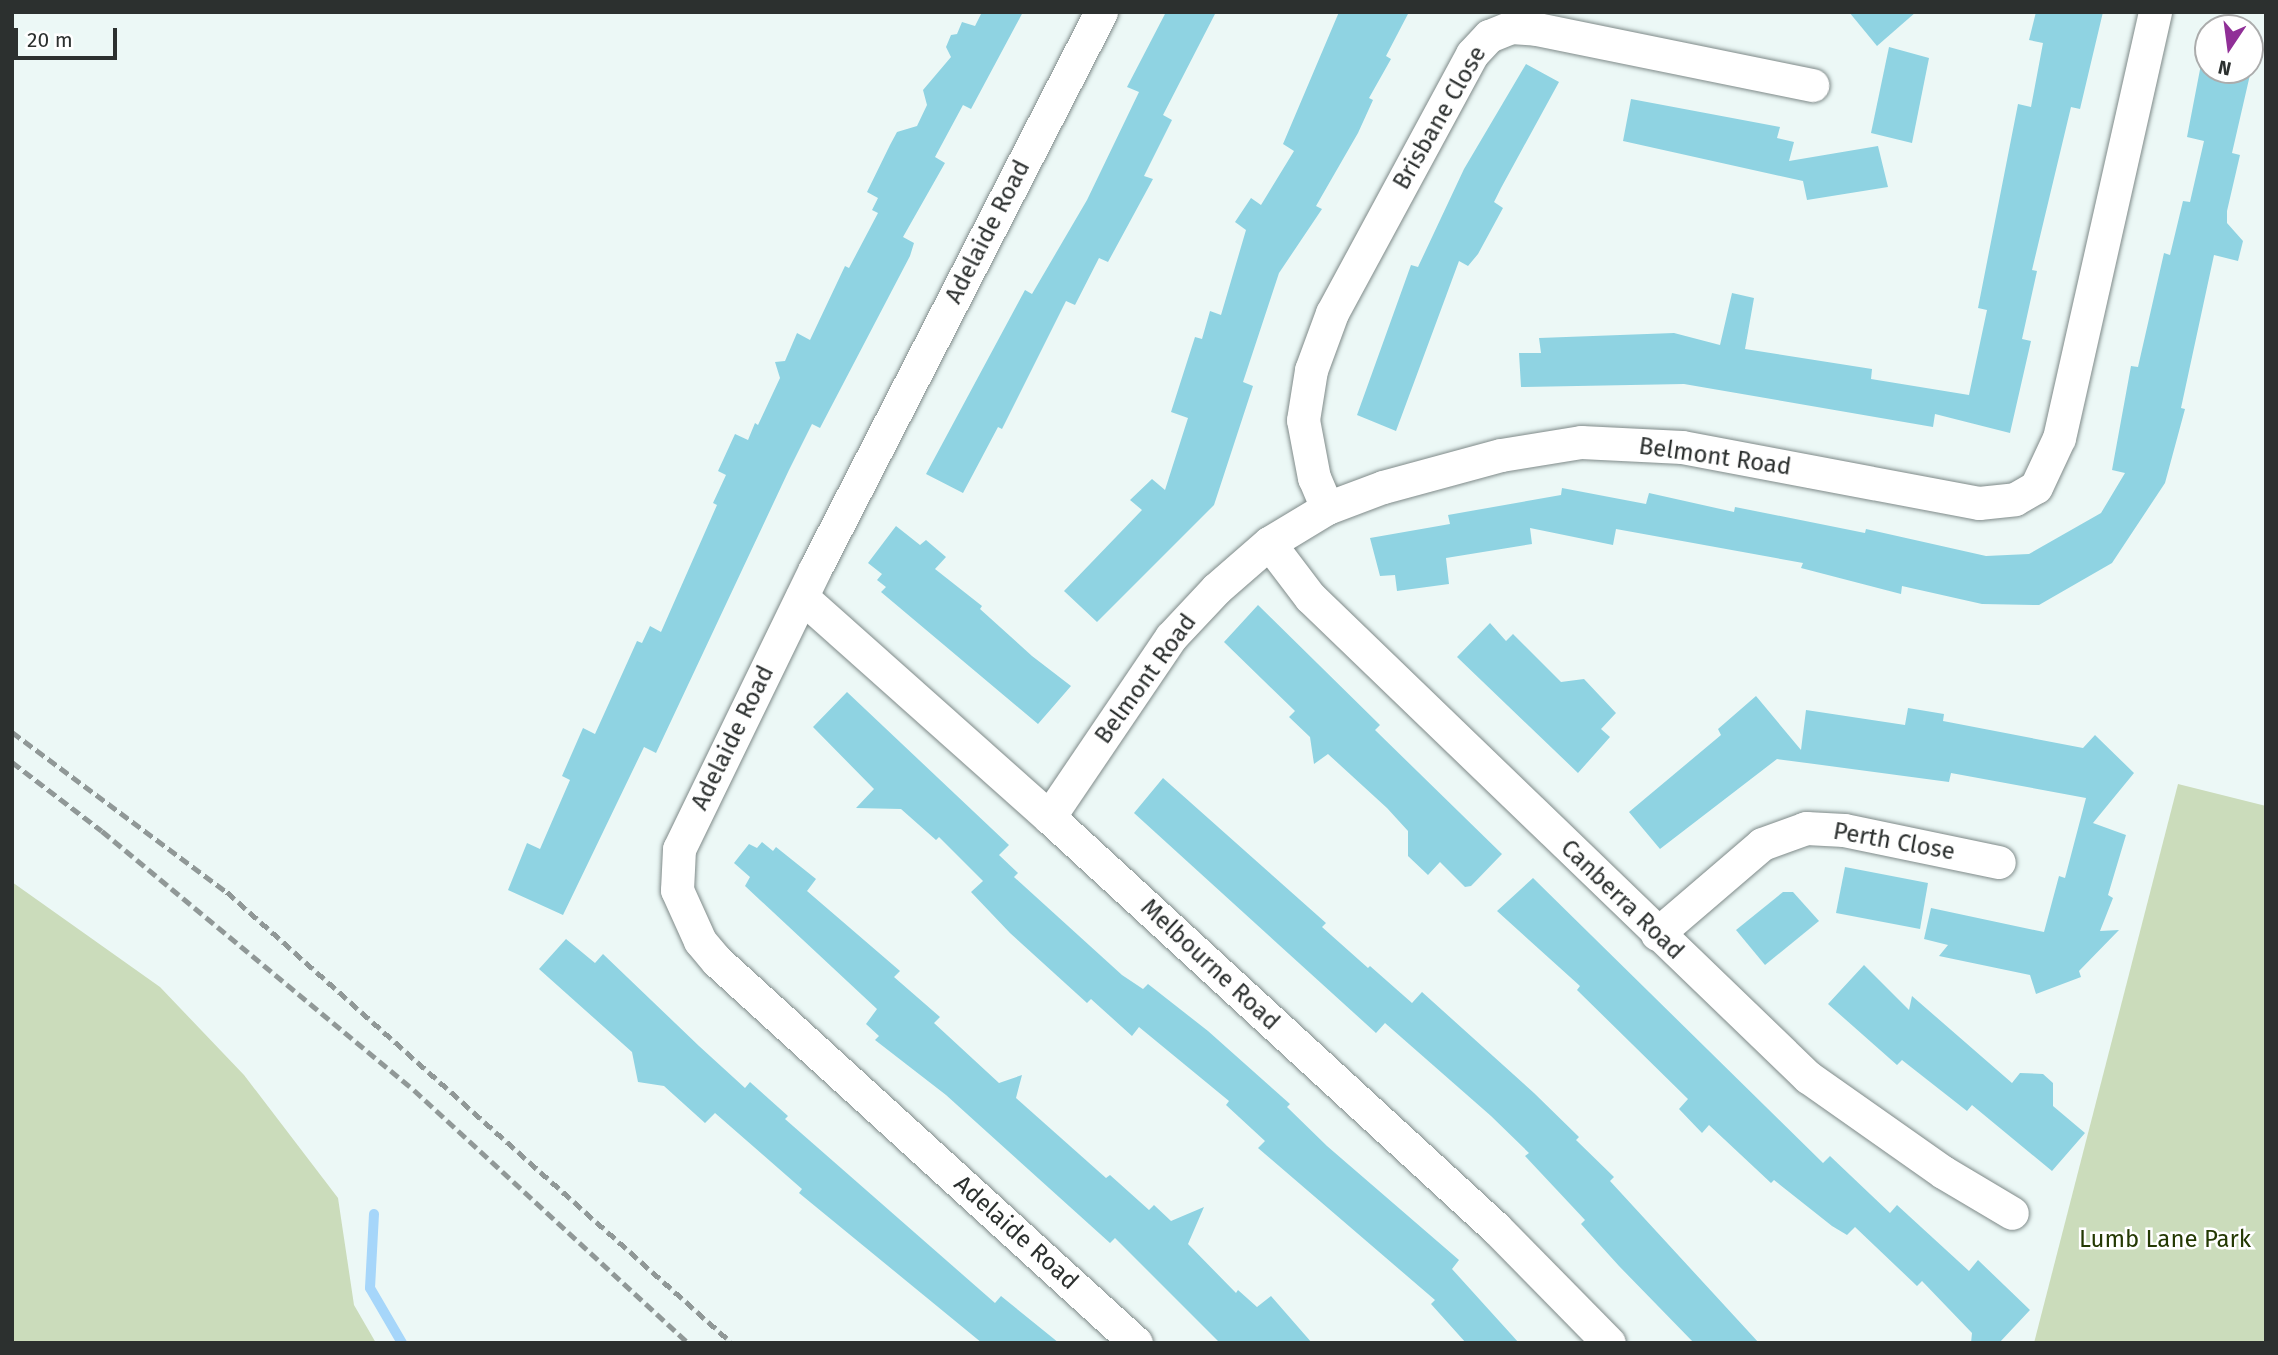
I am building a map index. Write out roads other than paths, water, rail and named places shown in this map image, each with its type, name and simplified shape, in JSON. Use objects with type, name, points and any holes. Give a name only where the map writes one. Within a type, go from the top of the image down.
[{"type":"street","name":"Adelaide Road","points":[[1101,12],[802,597],[679,849],[677,890],[685,914],[716,961],[1136,1343]]},
{"type":"street","name":"Belmont Road","points":[[1049,817],[1171,637],[1269,543],[1327,508],[1442,470],[1581,442],[1682,447],[1979,503],[2015,499],[2036,487],[2059,438],[2155,12]]},
{"type":"street","name":"Brisbane Close","points":[[1327,508],[1314,478],[1303,420],[1311,370],[1338,302],[1472,54],[1489,36],[1511,27],[1537,29],[1812,85]]},
{"type":"street","name":"Canberra Road","points":[[1269,543],[1311,597],[1808,1077],[1943,1172],[2012,1213]]},
{"type":"street","name":"Melbourne Road","points":[[802,597],[1049,817],[1496,1228],[1609,1343]]},
{"type":"street","name":"Perth Close","points":[[1657,934],[1762,844],[1805,828],[1844,830],[1999,862]]},
{"type":"waterway","points":[[374,1214],[370,1288],[402,1343]]},
{"type":"railway","points":[[12,732],[227,892],[732,1343]]},
{"type":"railway","points":[[12,762],[102,831],[414,1090],[688,1343]]},
{"type":"park label","name":"Lumb Lane Park","points":[[2165,1240]]}]
